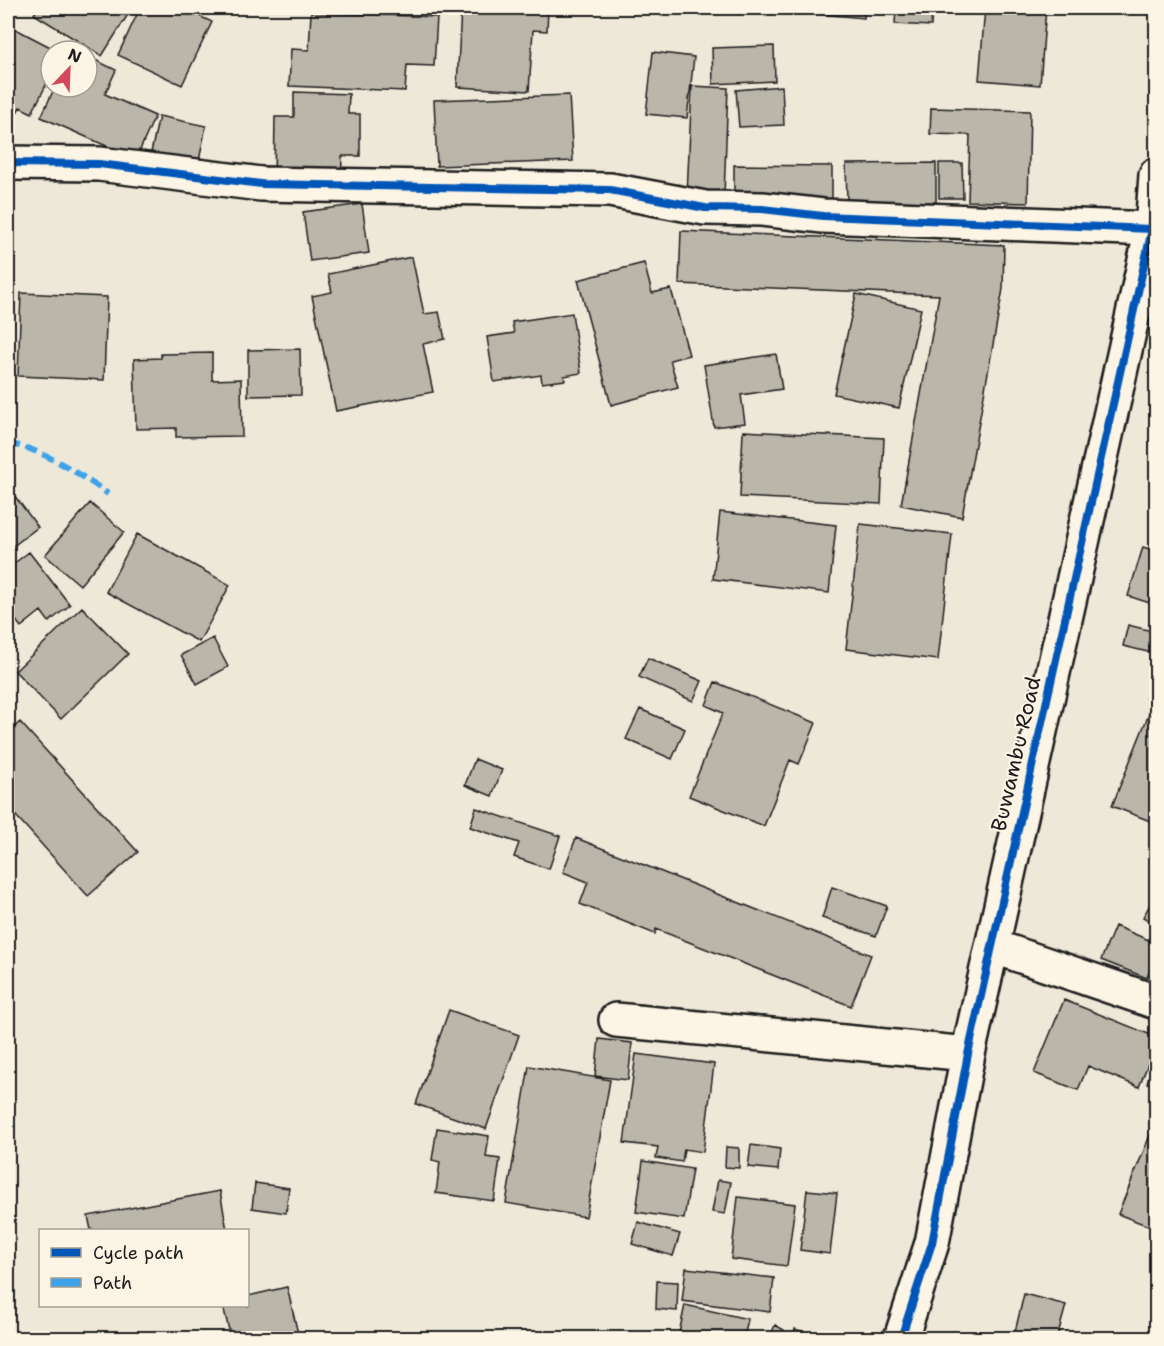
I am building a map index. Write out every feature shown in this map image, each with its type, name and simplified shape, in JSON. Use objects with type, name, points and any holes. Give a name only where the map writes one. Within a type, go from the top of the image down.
[{"type":"street","points":[[8,163],[99,164],[261,184],[610,190],[705,208],[762,209],[823,216],[1152,229]]},
{"type":"street","name":"Buwambu Road","points":[[901,1338],[932,1243],[968,1054],[1152,229],[1156,175]]},
{"type":"street","points":[[992,946],[1156,1002]]},
{"type":"street","points":[[616,1020],[968,1054]]},
{"type":"building","points":[[38,8],[132,8],[102,56],[99,54],[99,39],[74,39],[34,14]]},
{"type":"building","points":[[140,8],[166,10],[167,8],[182,8],[212,22],[182,85],[118,55]]},
{"type":"building","points":[[461,8],[548,8],[547,31],[533,30],[529,91],[457,87]]},
{"type":"building","points":[[798,8],[865,8],[864,18],[798,12]]},
{"type":"building","points":[[896,8],[932,10],[931,26],[895,24]]},
{"type":"building","points":[[985,8],[1046,8],[1040,85],[979,80]]},
{"type":"building","points":[[311,12],[437,17],[434,66],[407,65],[405,91],[289,86],[291,49],[309,50]]},
{"type":"building","points":[[8,25],[39,41],[39,99],[32,113],[20,107],[11,124],[8,123]]},
{"type":"building","points":[[774,46],[775,81],[713,84],[712,48]]},
{"type":"building","points":[[653,52],[694,57],[687,118],[646,114]]},
{"type":"building","points":[[99,62],[116,70],[105,94],[155,116],[136,159],[41,117],[49,99],[99,99]]},
{"type":"building","points":[[692,86],[728,88],[724,196],[687,194]]},
{"type":"building","points":[[782,86],[784,125],[739,127],[736,90]]},
{"type":"building","points":[[294,92],[349,94],[348,114],[360,114],[360,156],[342,156],[341,185],[274,184],[275,117],[294,117]]},
{"type":"building","points":[[569,95],[573,161],[437,166],[434,100]]},
{"type":"building","points":[[931,108],[1030,111],[1028,203],[968,201],[970,135],[930,134]]},
{"type":"building","points":[[159,116],[206,126],[197,171],[149,162]]},
{"type":"building","points":[[936,163],[936,202],[847,203],[846,164]]},
{"type":"building","points":[[939,163],[962,163],[963,198],[939,198]]},
{"type":"building","points":[[734,165],[832,166],[832,202],[734,201]]},
{"type":"building","points":[[362,204],[369,253],[310,261],[303,212]]},
{"type":"building","points":[[681,231],[1004,245],[1003,289],[962,517],[901,505],[939,295],[679,284]]},
{"type":"building","points":[[412,257],[424,314],[439,312],[445,339],[423,344],[433,392],[336,411],[312,296],[332,292],[328,274]]},
{"type":"building","points":[[644,263],[652,293],[671,289],[689,355],[670,360],[678,387],[611,405],[578,280]]},
{"type":"building","points":[[21,293],[107,297],[104,380],[18,376]]},
{"type":"building","points":[[856,294],[921,309],[899,408],[834,394]]},
{"type":"building","points":[[572,313],[581,373],[564,376],[565,380],[542,383],[541,375],[494,382],[487,337],[514,333],[512,322]]},
{"type":"building","points":[[300,349],[301,395],[248,396],[248,350]]},
{"type":"building","points":[[212,353],[212,380],[241,379],[242,436],[176,437],[176,428],[136,429],[134,359],[161,358],[161,354]]},
{"type":"building","points":[[776,354],[782,389],[741,395],[745,423],[714,427],[704,365]]},
{"type":"building","points":[[743,431],[884,438],[881,504],[740,497]]},
{"type":"building","points":[[8,487],[38,527],[8,550]]},
{"type":"building","points":[[90,503],[124,532],[80,585],[45,555]]},
{"type":"building","points":[[720,512],[836,525],[829,593],[713,579]]},
{"type":"building","points":[[860,524],[952,534],[938,660],[846,649]]},
{"type":"building","points":[[137,534],[230,585],[199,642],[106,592]]},
{"type":"building","points":[[1143,547],[1156,551],[1156,605],[1128,596]]},
{"type":"building","points":[[29,552],[70,605],[49,622],[41,611],[21,627],[8,610],[8,568]]},
{"type":"building","points":[[82,607],[128,654],[61,719],[15,671]]},
{"type":"building","points":[[1128,625],[1156,632],[1156,654],[1123,646]]},
{"type":"building","points":[[213,638],[228,667],[197,684],[181,655]]},
{"type":"building","points":[[648,658],[702,681],[693,701],[639,677]]},
{"type":"building","points":[[1156,673],[1156,702],[1146,698]]},
{"type":"building","points":[[715,682],[816,723],[799,764],[790,760],[764,826],[689,796],[723,713],[706,705]]},
{"type":"building","points":[[1154,701],[1156,702],[1156,804],[1150,821],[1112,806]]},
{"type":"building","points":[[640,709],[685,729],[672,759],[626,739]]},
{"type":"building","points":[[20,722],[138,852],[88,896],[8,807],[8,733]]},
{"type":"building","points":[[475,759],[502,770],[492,796],[465,785]]},
{"type":"building","points":[[476,808],[560,836],[549,869],[514,857],[519,843],[470,827]]},
{"type":"building","points":[[576,838],[871,955],[851,1006],[656,929],[655,934],[580,904],[588,882],[563,872]]},
{"type":"building","points":[[832,887],[887,906],[876,936],[822,918]]},
{"type":"building","points":[[1156,894],[1156,925],[1143,917]]},
{"type":"building","points":[[1115,926],[1156,943],[1156,953],[1147,978],[1101,960]]},
{"type":"building","points":[[1064,1000],[1156,1037],[1156,1043],[1139,1087],[1088,1066],[1078,1090],[1034,1073]]},
{"type":"building","points":[[449,1010],[519,1035],[486,1129],[416,1104]]},
{"type":"building","points":[[599,1039],[632,1043],[628,1080],[595,1076]]},
{"type":"building","points":[[1156,1053],[1156,1086],[1147,1083]]},
{"type":"building","points":[[636,1054],[714,1064],[703,1152],[684,1149],[682,1162],[656,1158],[658,1147],[624,1143]]},
{"type":"building","points":[[529,1066],[610,1080],[586,1217],[506,1203]]},
{"type":"building","points":[[437,1128],[489,1136],[486,1157],[500,1159],[494,1201],[436,1193],[440,1162],[432,1160]]},
{"type":"building","points":[[1153,1128],[1156,1130],[1156,1229],[1118,1214]]},
{"type":"building","points":[[751,1145],[780,1149],[778,1170],[748,1167]]},
{"type":"building","points":[[726,1147],[739,1148],[739,1168],[725,1167]]},
{"type":"building","points":[[643,1161],[692,1169],[684,1219],[636,1212]]},
{"type":"building","points":[[718,1180],[731,1182],[725,1214],[712,1212]]},
{"type":"building","points":[[255,1183],[289,1188],[286,1213],[252,1208]]},
{"type":"building","points":[[807,1190],[837,1193],[830,1254],[800,1250]]},
{"type":"building","points":[[220,1191],[227,1229],[91,1229],[88,1216]]},
{"type":"building","points":[[738,1197],[795,1204],[787,1266],[731,1259]]},
{"type":"building","points":[[638,1222],[680,1234],[673,1256],[632,1244]]},
{"type":"building","points":[[686,1268],[774,1278],[770,1312],[682,1301]]},
{"type":"building","points":[[657,1281],[678,1282],[677,1311],[656,1309]]},
{"type":"building","points":[[287,1287],[299,1338],[231,1338],[223,1307],[249,1307],[249,1296]]},
{"type":"building","points":[[1024,1294],[1066,1305],[1057,1338],[1042,1338],[1015,1332]]},
{"type":"building","points":[[685,1305],[748,1319],[744,1338],[678,1338]]},
{"type":"building","points":[[775,1325],[784,1330],[779,1338],[770,1337]]},
{"type":"building","points":[[795,1329],[822,1338],[792,1338]]},
{"type":"marked path","points":[[8,444],[33,450],[46,456],[108,494]]},
{"type":"cycle path","points":[[8,163],[99,164],[261,184],[610,190],[705,208],[762,209],[823,216],[1152,229]]},
{"type":"cycle path","points":[[901,1338],[932,1243],[968,1054],[1152,229],[1156,175]]}]
